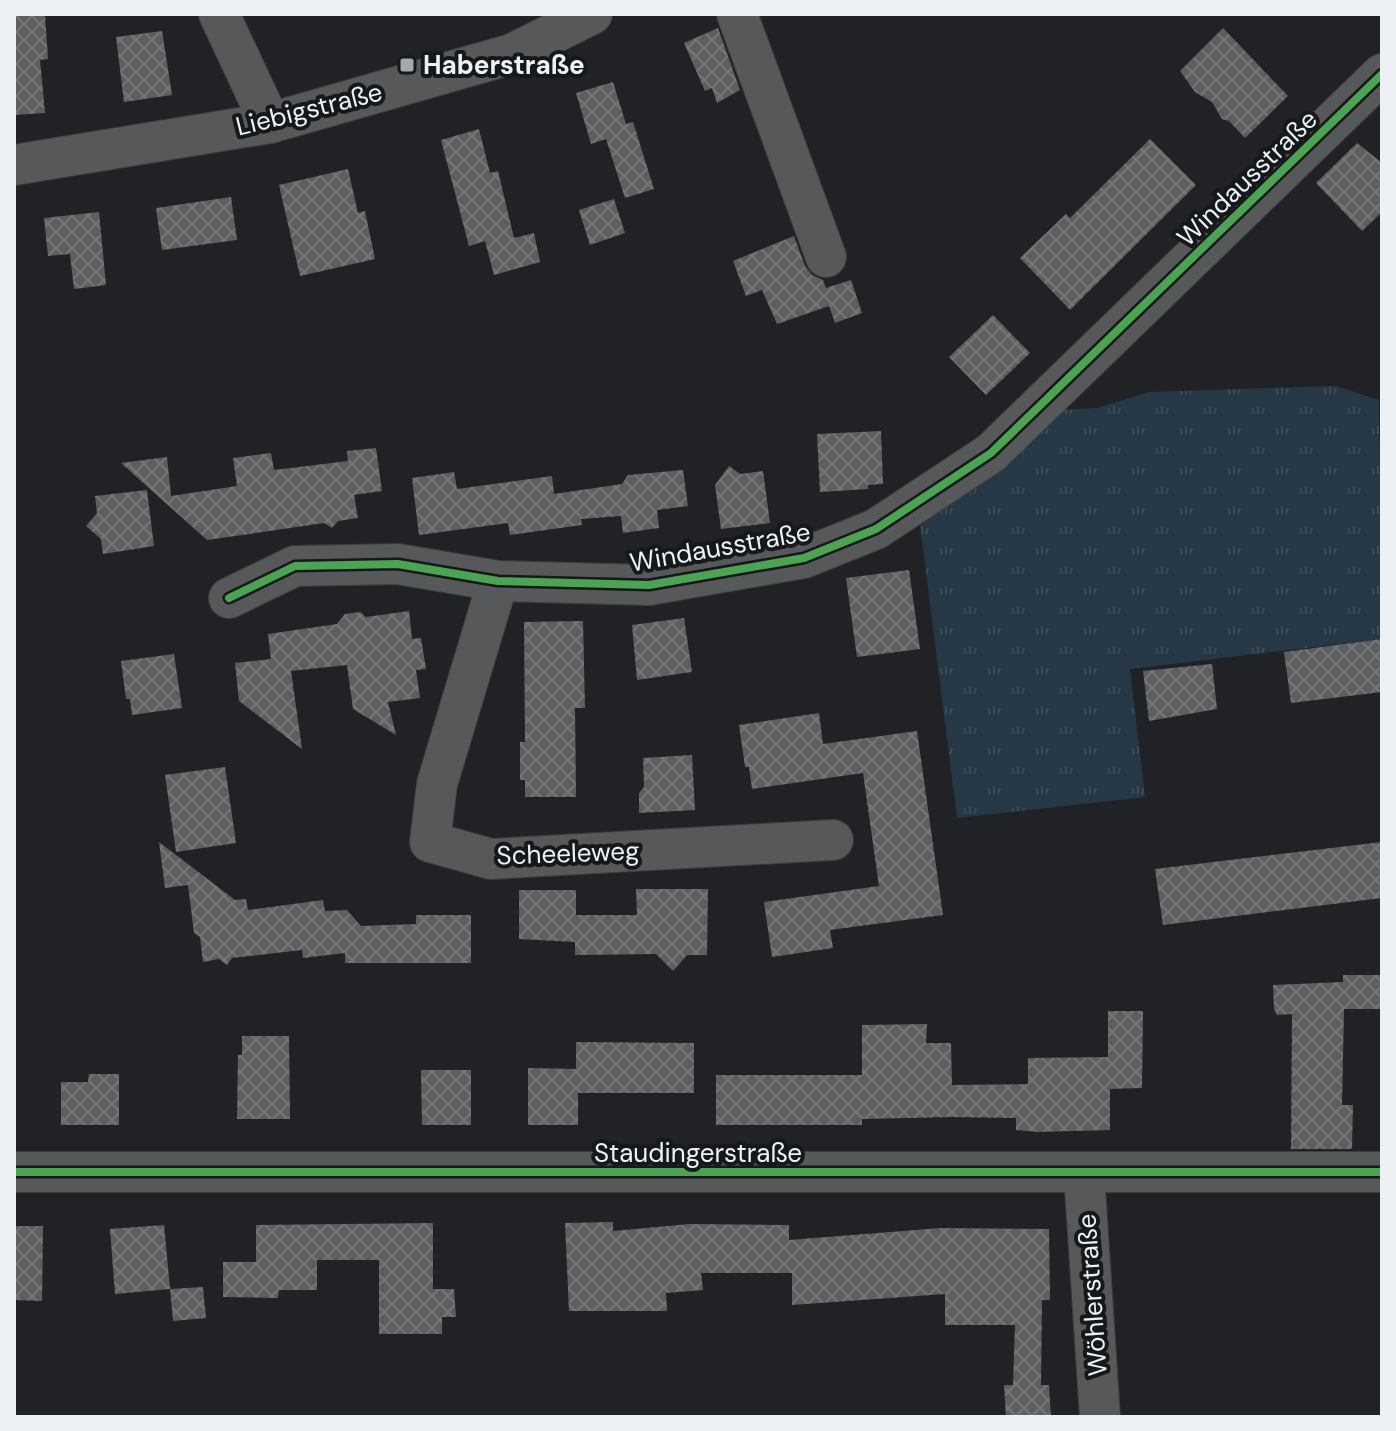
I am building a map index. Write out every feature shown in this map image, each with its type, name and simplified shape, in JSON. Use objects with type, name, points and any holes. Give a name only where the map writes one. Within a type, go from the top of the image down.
[{"type":"street","points":[[219,14],[270,123]]},
{"type":"street","points":[[737,14],[826,257]]},
{"type":"street","name":"Liebigstraße","points":[[14,165],[270,123],[512,54],[582,16]]},
{"type":"street","name":"Windausstraße","points":[[229,598],[295,566],[398,564],[498,581],[649,585],[804,558],[876,529],[991,453],[1382,74]]},
{"type":"street","name":"Scheeleweg","points":[[498,581],[437,784],[430,842],[491,859],[833,840]]},
{"type":"street","name":"Staudingerstraße","points":[[14,1172],[1382,1172]]},
{"type":"street","name":"Wöhlerstraße","points":[[1084,1173],[1100,1417]]},
{"type":"green space","points":[[1336,386],[1379,400],[1382,398],[1379,401],[1382,639],[1130,669],[1145,797],[957,818],[920,524],[993,471],[1060,410],[1097,408],[1149,392]]},
{"type":"building","points":[[14,14],[45,15],[48,59],[40,60],[45,113],[14,115]]},
{"type":"building","points":[[718,28],[740,90],[717,103],[712,88],[705,91],[684,43]]},
{"type":"building","points":[[1223,28],[1288,96],[1245,138],[1229,121],[1222,119],[1212,102],[1195,92],[1180,71]]},
{"type":"building","points":[[162,31],[172,95],[124,102],[116,37]]},
{"type":"building","points":[[613,82],[626,124],[633,122],[654,189],[625,198],[606,139],[591,144],[576,93]]},
{"type":"building","points":[[479,129],[490,173],[498,171],[514,238],[534,233],[540,262],[494,275],[485,241],[469,246],[441,140]]},
{"type":"building","points":[[1150,139],[1196,185],[1070,310],[1020,258],[1066,214],[1070,218]]},
{"type":"building","points":[[1357,143],[1382,163],[1382,212],[1362,231],[1316,183]]},
{"type":"building","points":[[348,169],[358,213],[365,211],[375,259],[300,276],[279,185]]},
{"type":"building","points":[[231,197],[237,240],[162,250],[156,208]]},
{"type":"building","points":[[614,199],[625,233],[590,245],[579,210]]},
{"type":"building","points":[[99,212],[106,285],[74,289],[70,254],[48,256],[44,218]]},
{"type":"building","points":[[794,236],[805,266],[812,275],[823,280],[826,288],[851,280],[862,313],[835,323],[829,306],[777,324],[762,290],[746,296],[733,261]]},
{"type":"building","points":[[993,315],[1030,353],[986,395],[949,357]]},
{"type":"building","points":[[881,431],[883,484],[868,485],[868,489],[820,492],[817,434]]},
{"type":"building","points":[[376,448],[382,491],[354,495],[358,518],[338,521],[332,528],[324,523],[207,540],[121,463],[167,457],[171,496],[237,486],[233,458],[271,453],[274,470],[348,461],[347,451]]},
{"type":"building","points":[[729,466],[740,474],[763,471],[770,523],[721,529],[715,485]]},
{"type":"building","points":[[683,470],[688,506],[657,510],[659,528],[623,533],[621,516],[581,519],[582,525],[510,535],[508,523],[419,535],[412,478],[454,472],[457,489],[552,476],[554,494],[622,484],[628,475]]},
{"type":"building","points":[[147,490],[154,546],[103,554],[101,539],[86,526],[97,513],[95,496]]},
{"type":"building","points":[[909,570],[920,649],[857,657],[846,578]]},
{"type":"building","points":[[409,611],[412,639],[421,638],[426,669],[416,670],[420,698],[388,702],[396,735],[353,709],[347,665],[291,671],[302,749],[239,701],[235,663],[271,659],[268,634],[337,624],[345,614],[360,612],[366,617]]},
{"type":"building","points":[[684,618],[692,672],[637,680],[632,625]]},
{"type":"building","points":[[583,621],[585,708],[575,708],[576,797],[525,797],[525,780],[520,780],[520,742],[525,742],[524,622]]},
{"type":"building","points":[[1382,639],[1382,692],[1291,703],[1284,652]]},
{"type":"building","points":[[174,654],[182,708],[132,715],[130,699],[126,699],[121,661]]},
{"type":"building","points":[[1212,664],[1217,709],[1149,721],[1143,671]]},
{"type":"building","points":[[819,713],[823,744],[917,731],[943,915],[830,930],[833,948],[772,957],[764,902],[879,886],[863,773],[752,789],[749,767],[745,767],[739,725]]},
{"type":"building","points":[[692,755],[695,810],[639,813],[639,793],[644,787],[643,758]]},
{"type":"building","points":[[225,767],[236,843],[176,852],[165,775]]},
{"type":"building","points":[[159,842],[235,900],[246,899],[248,910],[323,900],[325,911],[347,910],[361,926],[416,924],[416,915],[471,915],[471,963],[345,963],[345,953],[303,958],[302,950],[232,958],[227,965],[219,959],[203,962],[200,937],[194,933],[188,885],[165,888]]},
{"type":"building","points":[[1382,842],[1382,898],[1163,925],[1155,869]]},
{"type":"building","points":[[636,889],[708,889],[707,955],[687,955],[673,971],[656,954],[575,955],[575,942],[519,939],[519,890],[576,890],[576,915],[637,915]]},
{"type":"building","points":[[1343,975],[1382,975],[1382,1009],[1344,1009],[1342,1105],[1353,1105],[1352,1149],[1291,1149],[1292,1014],[1277,1015],[1273,985],[1343,982]]},
{"type":"building","points":[[1108,1011],[1143,1011],[1142,1088],[1110,1089],[1110,1130],[1038,1132],[1016,1130],[1016,1118],[953,1117],[862,1119],[862,1125],[716,1125],[716,1075],[862,1075],[862,1025],[927,1024],[926,1043],[951,1043],[952,1085],[1028,1084],[1028,1058],[1108,1057]]},
{"type":"building","points":[[242,1036],[289,1036],[290,1119],[237,1119],[238,1055],[242,1055]]},
{"type":"building","points":[[576,1042],[694,1043],[694,1093],[578,1093],[578,1125],[528,1125],[528,1068],[576,1069]]},
{"type":"building","points":[[421,1070],[471,1070],[471,1125],[422,1125]]},
{"type":"building","points":[[89,1074],[119,1074],[119,1125],[61,1125],[61,1082],[88,1082]]},
{"type":"building","points":[[613,1222],[613,1231],[690,1224],[789,1225],[789,1240],[941,1228],[1049,1229],[1050,1300],[1042,1300],[1041,1385],[1049,1385],[1051,1417],[1006,1417],[1004,1385],[1013,1385],[1015,1325],[945,1325],[945,1294],[792,1305],[792,1273],[701,1273],[703,1290],[666,1293],[667,1311],[569,1311],[565,1223]]},
{"type":"building","points":[[433,1223],[433,1289],[454,1289],[456,1317],[442,1317],[442,1334],[379,1334],[379,1260],[317,1260],[317,1290],[279,1290],[278,1298],[223,1297],[223,1262],[256,1262],[256,1225]]},
{"type":"building","points":[[164,1225],[170,1289],[115,1294],[110,1229]]},
{"type":"building","points":[[14,1226],[43,1226],[42,1301],[14,1300]]},
{"type":"building","points":[[203,1287],[206,1318],[173,1321],[170,1289]]},
{"type":"cycle path","points":[[229,598],[295,566],[398,564],[498,581],[649,585],[804,558],[876,529],[991,453],[1382,74]]},
{"type":"cycle path","points":[[14,1172],[1382,1172]]},
{"type":"place","name":"Haberstraße","points":[[407,65]]}]
